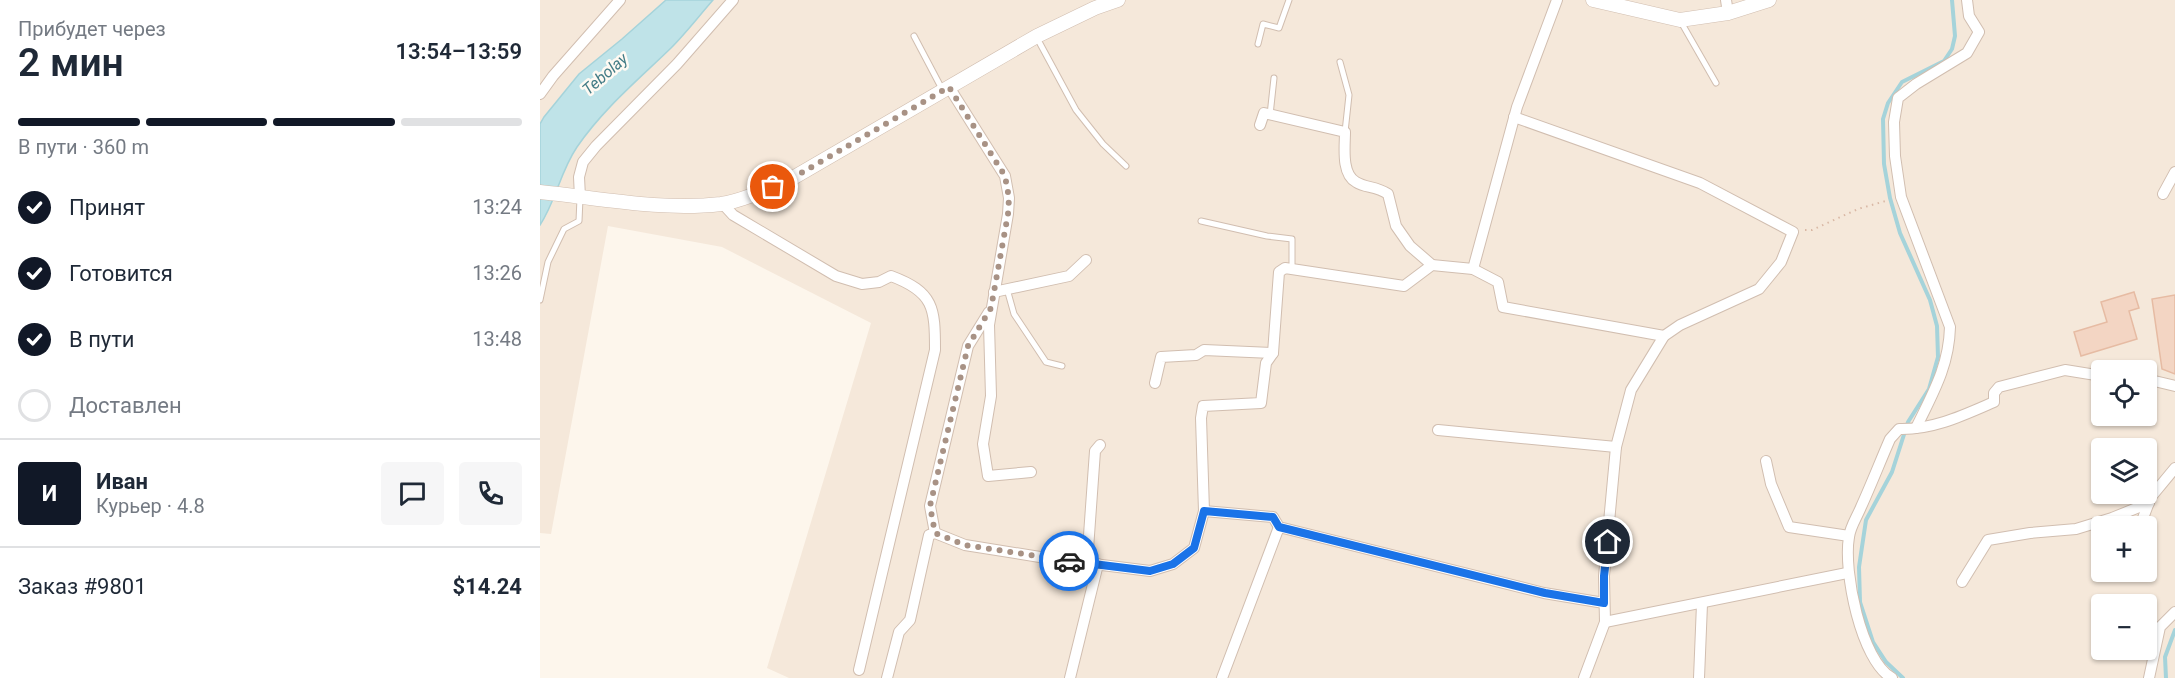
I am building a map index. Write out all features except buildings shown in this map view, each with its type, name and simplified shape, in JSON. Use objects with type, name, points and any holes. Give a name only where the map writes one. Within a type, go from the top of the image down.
[{"type":"street","points":[[540,94],[553,76],[621,0]]},
{"type":"street","points":[[580,197],[579,177],[583,162],[733,0]]},
{"type":"street","points":[[540,192],[669,205],[722,204],[755,194],[791,179],[1094,4],[1118,0]]},
{"type":"street","points":[[1473,269],[1514,117],[1557,0]]},
{"type":"street","points":[[1593,0],[1680,20],[1727,6],[1769,0]]},
{"type":"street","points":[[1908,428],[1940,380],[1949,348],[1950,327],[1901,197],[1895,156],[1894,122],[1898,98],[1916,84],[1967,53],[1979,32],[1969,16],[1967,0]]},
{"type":"street","points":[[946,88],[1005,176],[1009,198],[988,325],[991,396],[983,444],[988,476],[1031,472]]},
{"type":"street","points":[[1260,124],[1264,114],[1344,132],[1349,174],[1355,182],[1378,188],[1388,194],[1396,226],[1410,246],[1432,265],[1473,269],[1498,282],[1503,307],[1664,336]]},
{"type":"street","points":[[1514,117],[1700,183],[1793,232],[1781,262],[1759,289],[1680,325],[1664,336],[1631,390],[1616,447],[1604,576],[1605,622],[1584,678]]},
{"type":"street","points":[[2163,194],[2175,172]]},
{"type":"street","points":[[722,204],[733,215],[836,276],[862,285],[879,282],[891,276],[911,284],[932,304],[935,321],[935,350],[859,670]]},
{"type":"street","points":[[994,292],[1069,276],[1086,260]]},
{"type":"street","points":[[887,678],[899,633],[910,620],[929,535],[935,533],[965,545],[1150,571],[1173,564],[1194,548],[1204,511],[1201,418],[1203,406],[1261,403],[1266,363],[1273,353],[1279,272],[1285,268],[1292,268],[1404,286],[1432,265]]},
{"type":"street","points":[[935,533],[930,506],[968,346],[991,308]]},
{"type":"street","points":[[1155,382],[1161,357],[1196,356],[1204,350],[1273,353]]},
{"type":"street","points":[[1892,678],[1884,673],[1864,637],[1847,573],[1849,536],[1890,439],[1908,428],[1948,422],[1994,402],[1994,393],[1999,387],[2065,370],[2091,374]]},
{"type":"street","points":[[2157,382],[2175,386]]},
{"type":"street","points":[[1438,430],[1616,447]]},
{"type":"street","points":[[1070,678],[1093,564],[1095,451],[1100,445]]},
{"type":"street","points":[[1766,461],[1771,484],[1789,527],[1849,536]]},
{"type":"street","points":[[2157,490],[2175,468]]},
{"type":"street","points":[[1962,582],[1988,540],[2030,533],[2076,530],[2147,504]]},
{"type":"street","points":[[1204,511],[1273,517],[1279,527],[1545,593],[1604,603]]},
{"type":"street","points":[[1222,678],[1279,527]]},
{"type":"street","points":[[1605,622],[1847,573]]},
{"type":"street","points":[[1700,678],[1702,604]]},
{"type":"street","points":[[2150,678],[2160,627],[2175,612]]},
{"type":"lane","points":[[1258,44],[1263,24],[1279,28],[1289,0]]},
{"type":"lane","points":[[1680,20],[1716,83]]},
{"type":"lane","points":[[914,36],[946,88]]},
{"type":"lane","points":[[1036,36],[1076,110],[1103,144],[1126,166]]},
{"type":"lane","points":[[1340,62],[1349,95],[1344,132]]},
{"type":"lane","points":[[1270,115],[1274,78]]},
{"type":"lane","points":[[540,300],[548,262],[564,229],[579,221],[580,197]]},
{"type":"lane","points":[[1201,221],[1267,236],[1292,239],[1292,268]]},
{"type":"lane","points":[[1007,289],[1014,314],[1046,362],[1062,366]]},
{"type":"path","points":[[1793,232],[1812,230],[1858,209],[1887,200]]},
{"type":"shaded area","points":[[540,0],[2175,0],[2175,678],[789,678],[767,668],[871,323],[722,247],[608,226],[551,534],[540,533]]},
{"type":"water","name":"Tebolay","points":[[666,0],[713,0],[677,42],[621,95],[587,133],[571,157],[540,225],[540,124],[579,74]]},
{"type":"waterway","points":[[1903,678],[1886,662],[1873,642],[1860,602],[1859,567],[1866,520],[1892,472],[1908,422],[1929,389],[1938,357],[1937,326],[1930,300],[1900,233],[1890,198],[1884,164],[1883,119],[1888,103],[1902,82],[1944,61],[1952,49],[1955,36],[1952,0]]},
{"type":"waterway","points":[[2166,678],[2165,657],[2175,630]]},
{"type":"way so far","points":[[773,187],[791,179],[949,87],[1005,176],[1009,198],[991,308],[968,346],[930,506],[935,533],[965,545],[1069,561]]},
{"type":"route","points":[[1069,561],[1150,571],[1173,564],[1194,548],[1204,511],[1273,517],[1279,527],[1545,593],[1604,603],[1608,542]]}]
